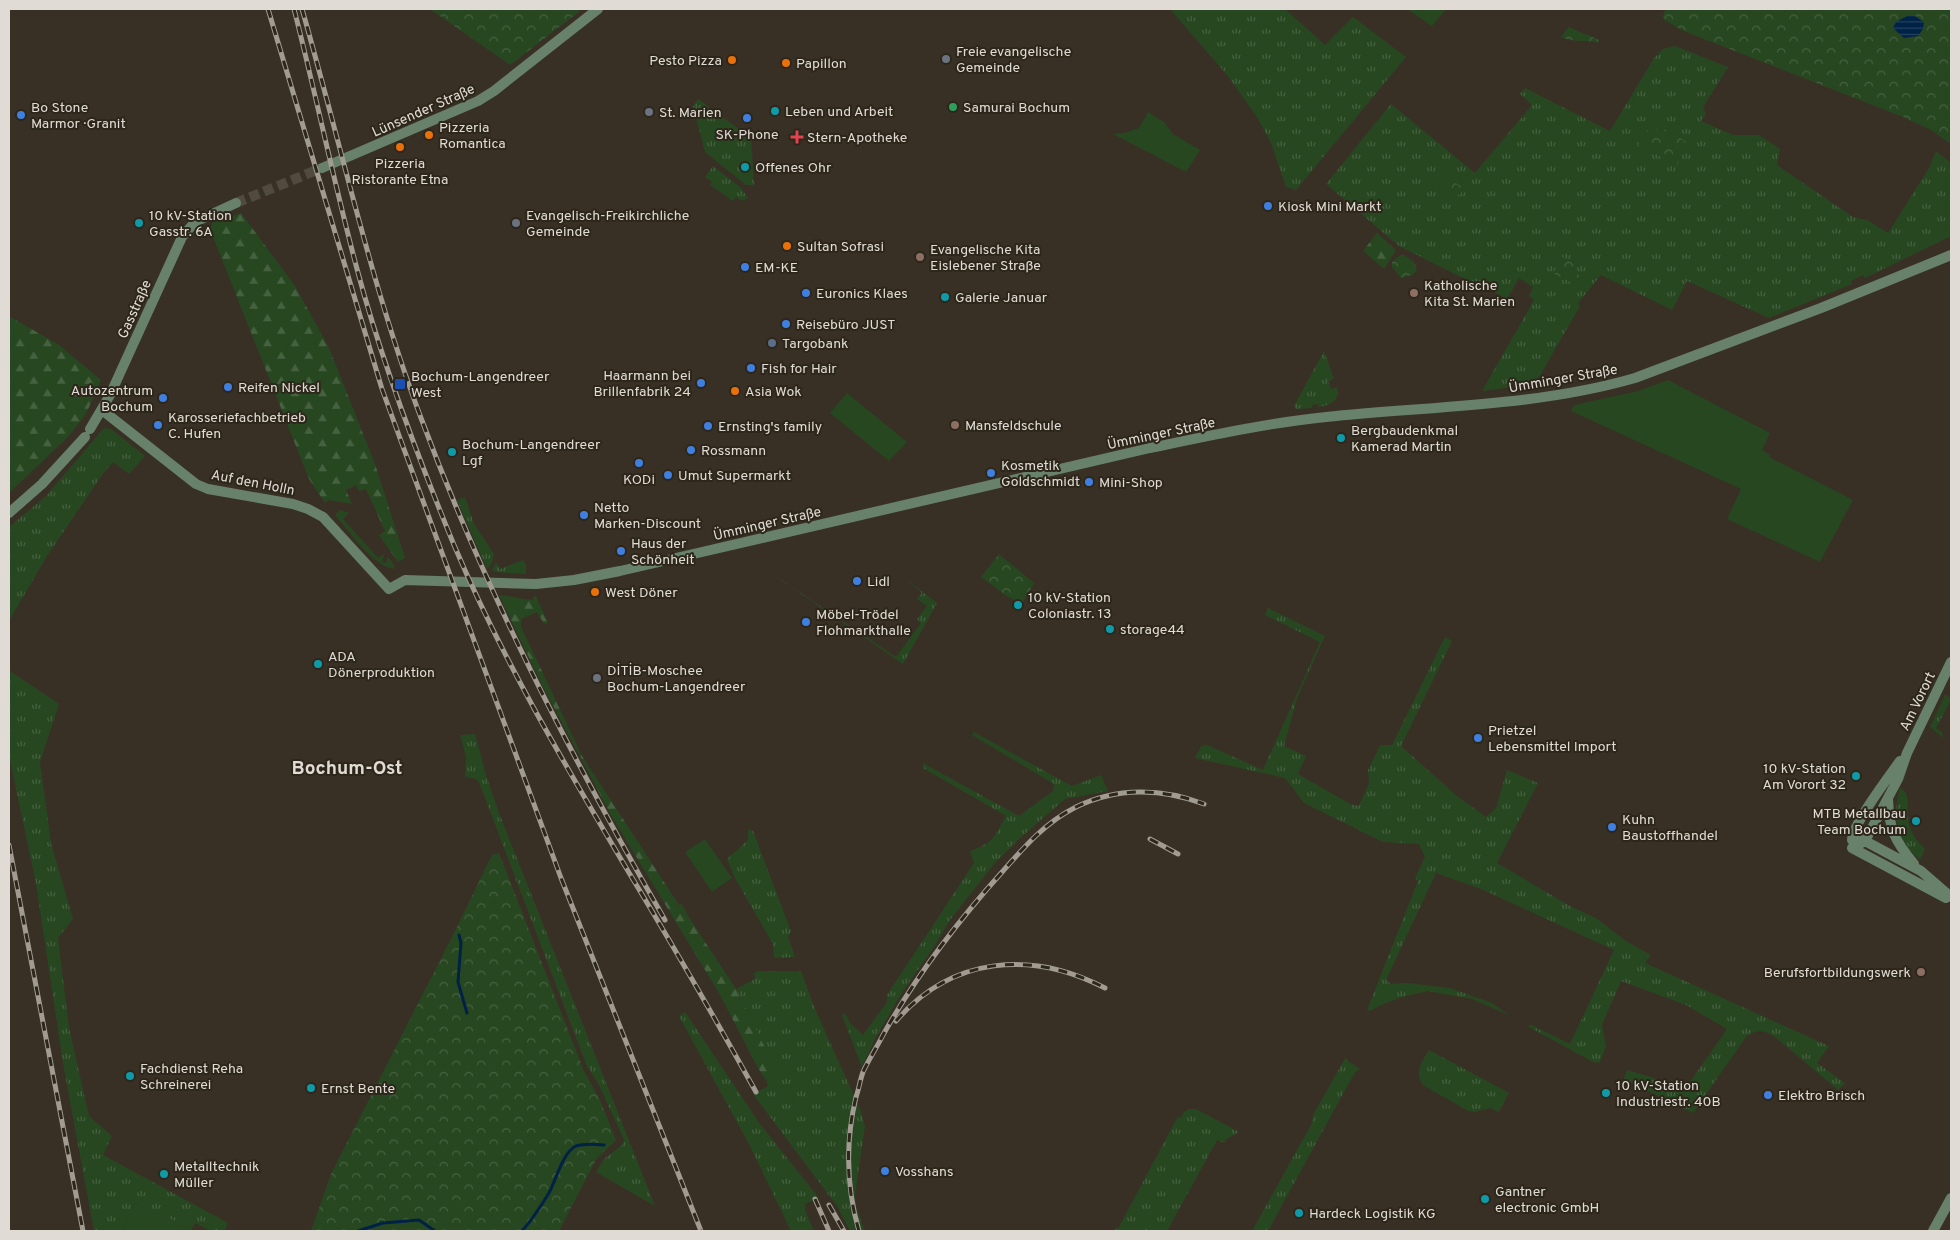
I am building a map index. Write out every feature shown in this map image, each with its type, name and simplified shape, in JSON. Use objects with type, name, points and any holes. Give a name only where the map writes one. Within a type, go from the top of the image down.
[{"type":"street","name":"Lünsender Straße","points":[[322,168],[478,101],[494,91],[598,9]]},
{"type":"street","name":"Gasstraße","points":[[9,512],[42,484],[88,433],[102,410],[182,237],[195,222],[236,203]]},
{"type":"street","name":"Ümminger Straße","points":[[1930,263],[1951,249]]},
{"type":"street","name":"Ümminger Straße","points":[[389,589],[405,580],[530,584],[574,580],[1150,448],[1226,433],[1319,418],[1490,404],[1588,390],[1635,378],[1951,256]]},
{"type":"street","name":"Auf den Holln","points":[[102,410],[196,484],[293,504],[308,509],[322,517],[389,589]]},
{"type":"street","name":"Am Vorort","points":[[1865,841],[1898,779],[1907,753],[1951,662]]},
{"type":"street","name":"Am Vorort","points":[[1852,834],[1907,753]]},
{"type":"street","name":"Am Vorort","points":[[1888,798],[1888,816],[1891,830],[1897,843],[1919,870]]},
{"type":"street","points":[[1852,848],[1852,834],[1919,870],[1951,899]]},
{"type":"street","points":[[1852,848],[1865,841]]},
{"type":"street","points":[[1852,848],[1951,899]]},
{"type":"street","points":[[1933,1231],[1951,1198]]},
{"type":"green space","points":[[430,9],[577,9],[580,11],[510,65]]},
{"type":"green space","points":[[1170,9],[1285,9],[1325,45],[1353,17],[1406,57],[1296,190],[1286,187],[1271,143],[1257,117],[1227,75]]},
{"type":"green space","points":[[1407,9],[1446,9],[1432,26]]},
{"type":"green space","points":[[1666,9],[1951,9],[1951,144],[1931,130],[1903,117],[1681,30],[1662,18]]},
{"type":"green space","points":[[1569,27],[1599,40],[1598,43],[1570,40],[1561,37]]},
{"type":"green space","points":[[1675,46],[1728,67],[1703,107],[1706,114],[1701,121],[1733,135],[1759,135],[1780,149],[1777,165],[1853,217],[1867,220],[1888,233],[1929,168],[1936,151],[1951,163],[1951,236],[1865,278],[1863,275],[1851,281],[1852,284],[1769,318],[1687,281],[1672,310],[1601,275],[1578,303],[1580,306],[1535,384],[1482,391],[1534,300],[1529,296],[1533,287],[1519,278],[1507,299],[1475,281],[1471,282],[1399,246],[1326,184],[1391,104],[1475,173],[1532,105],[1520,94],[1525,88],[1610,131],[1654,58],[1663,49]]},
{"type":"green space","points":[[698,99],[751,138],[754,185],[746,185],[705,152],[693,106]]},
{"type":"green space","points":[[1148,112],[1164,122],[1173,134],[1200,150],[1186,172],[1113,134],[1125,133],[1139,128]]},
{"type":"green space","points":[[1652,129],[1668,130],[1688,143],[1677,165],[1638,145],[1646,131]]},
{"type":"green space","points":[[713,166],[740,187],[748,198],[742,201],[736,197],[733,201],[710,185],[712,182],[705,177]]},
{"type":"green space","points":[[1442,175],[1464,188],[1460,195],[1449,196],[1435,187]]},
{"type":"green space","points":[[241,213],[295,286],[329,348],[375,464],[405,558],[398,562],[379,535],[385,531],[366,489],[359,491],[356,485],[346,490],[352,504],[329,500],[325,503],[309,479],[210,229],[213,222]]},
{"type":"green space","points":[[1377,233],[1396,250],[1384,269],[1363,251]]},
{"type":"green space","points":[[1400,255],[1404,255],[1414,262],[1417,270],[1412,275],[1401,278],[1392,267],[1392,262]]},
{"type":"green space","points":[[1562,257],[1578,265],[1574,272],[1581,276],[1576,285],[1553,273]]},
{"type":"green space","points":[[9,316],[59,345],[101,380],[86,414],[68,437],[9,493]]},
{"type":"green space","points":[[1324,351],[1334,379],[1328,381],[1331,389],[1337,387],[1336,399],[1334,402],[1319,407],[1318,404],[1312,405],[1312,408],[1296,409],[1294,406]]},
{"type":"green space","points":[[1668,380],[1770,433],[1762,450],[1770,455],[1769,457],[1853,500],[1820,562],[1727,519],[1741,489],[1571,411],[1574,405],[1638,391]]},
{"type":"green space","points":[[847,393],[907,442],[889,461],[830,413]]},
{"type":"green space","points":[[104,428],[111,429],[145,456],[129,474],[113,462],[102,475],[47,556],[9,621],[9,527],[46,496]]},
{"type":"green space","points":[[465,497],[474,524],[494,554],[492,563],[487,569],[457,500]]},
{"type":"green space","points":[[340,510],[349,513],[343,519],[378,558],[384,554],[382,562],[386,563],[388,557],[394,565],[394,569],[378,562],[362,547],[335,515]]},
{"type":"green space","points":[[999,554],[1034,583],[1022,604],[1005,595],[981,577]]},
{"type":"green space","points":[[523,560],[526,565],[526,574],[496,572],[492,570],[496,562],[500,569]]},
{"type":"green space","points":[[762,567],[896,657],[921,623],[917,619],[927,606],[917,599],[922,593],[906,579],[937,603],[903,664]]},
{"type":"green space","points":[[499,595],[533,600],[533,597],[536,596],[548,623],[544,624],[537,612],[521,619],[521,627],[582,756],[679,905],[682,904],[736,989],[778,1074],[766,1080],[758,1068],[719,993],[612,817],[541,683]]},
{"type":"green space","points":[[1268,608],[1325,636],[1297,698],[1284,746],[1306,756],[1298,774],[1350,804],[1359,806],[1369,783],[1368,770],[1380,745],[1392,745],[1445,637],[1452,641],[1401,746],[1457,796],[1486,817],[1496,808],[1507,770],[1538,783],[1497,863],[1570,906],[1596,918],[1626,941],[1651,955],[1645,963],[1829,1046],[1817,1063],[1845,1083],[1838,1090],[1775,1037],[1760,1031],[1746,1037],[1693,1113],[1624,1079],[1627,1070],[1651,1077],[1683,1092],[1727,1029],[1686,1005],[1621,981],[1602,1025],[1606,1046],[1600,1062],[1595,1063],[1527,1026],[1532,1025],[1570,1044],[1614,950],[1481,889],[1436,873],[1386,980],[1391,984],[1407,983],[1450,988],[1492,1003],[1509,1015],[1472,999],[1428,991],[1402,997],[1370,1011],[1367,1010],[1418,881],[1415,878],[1425,857],[1419,844],[1383,842],[1304,803],[1285,778],[1195,758],[1201,746],[1207,745],[1263,770],[1320,642],[1265,615]]},
{"type":"green space","points":[[9,668],[10,671],[59,704],[40,762],[51,843],[73,919],[58,938],[69,1028],[89,1116],[112,1136],[103,1155],[228,1223],[224,1231],[211,1231],[195,1223],[192,1229],[135,1203],[122,1231],[94,1231],[64,1069],[36,884],[9,755]]},
{"type":"green space","points":[[1945,695],[1951,698],[1951,700],[1936,728],[1942,732],[1943,738],[1930,727]]},
{"type":"green space","points":[[974,732],[1072,786],[1101,775],[1108,791],[1065,799],[994,864],[950,920],[934,947],[903,991],[876,1037],[862,1067],[842,1015],[845,1013],[850,1023],[863,1035],[887,1002],[887,995],[974,863],[970,851],[989,842],[1006,816],[923,768],[923,763],[1019,816],[1053,791],[1054,784],[972,735]]},
{"type":"green space","points":[[475,734],[499,813],[655,1206],[596,1172],[604,1159],[622,1145],[624,1140],[600,1087],[586,1064],[479,782],[476,779],[465,777],[466,757],[460,735]]},
{"type":"green space","points":[[1900,788],[1908,799],[1910,829],[1925,849],[1920,860],[1906,844],[1898,827],[1896,809]]},
{"type":"green space","points":[[748,829],[753,831],[791,931],[788,937],[795,957],[774,958],[773,944],[736,880],[727,859],[748,840]]},
{"type":"green space","points":[[705,839],[732,878],[712,892],[685,852]]},
{"type":"green space","points":[[499,853],[584,1071],[600,1100],[616,1140],[597,1158],[559,1231],[311,1231],[331,1174],[492,855]]},
{"type":"green space","points":[[759,971],[801,971],[815,1009],[860,1109],[865,1126],[854,1202],[865,1231],[850,1231],[837,1206],[753,1094],[768,1086],[766,1080],[778,1074],[736,989],[755,979],[754,973]]},
{"type":"green space","points":[[685,1012],[760,1124],[819,1198],[805,1204],[805,1210],[814,1231],[791,1231],[750,1146],[679,1016]]},
{"type":"green space","points":[[1429,1050],[1509,1093],[1499,1112],[1490,1108],[1475,1112],[1468,1111],[1423,1085],[1420,1080],[1419,1071]]},
{"type":"green space","points":[[1346,1057],[1348,1061],[1360,1069],[1355,1072],[1268,1231],[1252,1231],[1312,1123],[1313,1115]]},
{"type":"green space","points":[[1189,1109],[1196,1109],[1239,1132],[1224,1143],[1217,1140],[1167,1231],[1112,1231],[1119,1227],[1178,1116],[1181,1118],[1184,1112]]},
{"type":"green space","points":[[135,1203],[192,1229],[191,1231],[122,1231]]},
{"type":"water","points":[[1909,15],[1915,16],[1924,22],[1923,29],[1918,36],[1904,38],[1893,28],[1896,22]]},
{"type":"waterway","points":[[459,935],[461,943],[458,982],[467,1013]]},
{"type":"waterway","points":[[522,1231],[549,1193],[571,1149],[583,1144],[604,1145]]},
{"type":"waterway","points":[[358,1231],[383,1223],[419,1220],[435,1231]]},
{"type":"tunnel","points":[[236,203],[322,168]]},
{"type":"railway","points":[[268,9],[382,389],[561,878],[701,1231]]},
{"type":"railway","points":[[294,9],[367,304],[401,408],[454,545],[493,629],[535,711],[756,1092]]},
{"type":"railway","points":[[302,9],[357,215],[387,317],[403,368],[446,483],[473,547],[532,674],[597,798],[665,920]]},
{"type":"railway","points":[[859,1231],[849,1181],[849,1148],[852,1114],[863,1072],[909,992],[969,910],[1036,835],[1076,807],[1107,796],[1140,792],[1172,795],[1204,804]]},
{"type":"railway","points":[[1150,839],[1178,854]]},
{"type":"railway","points":[[9,845],[83,1231]]},
{"type":"railway","points":[[896,1021],[918,999],[942,983],[967,972],[994,966],[1022,965],[1049,968],[1077,976],[1105,988]]},
{"type":"railway","points":[[815,1199],[829,1231]]},
{"type":"railway","points":[[829,1205],[844,1231]]},
{"type":"place","name":"Freie evangelische Gemeinde","points":[[946,59]]},
{"type":"place","name":"Pesto Pizza","points":[[732,60]]},
{"type":"place","name":"Papillon","points":[[786,63]]},
{"type":"place","name":"Samurai Bochum","points":[[953,107]]},
{"type":"place","name":"Leben und Arbeit","points":[[775,111]]},
{"type":"place","name":"St. Marien","points":[[649,112]]},
{"type":"place","name":"Bo Stone Marmor · Granit","points":[[21,115]]},
{"type":"place","name":"SK-Phone","points":[[747,118]]},
{"type":"place","name":"Pizzeria Romantica","points":[[429,135]]},
{"type":"place","name":"Stern-Apotheke","points":[[797,137]]},
{"type":"place","name":"Pizzeria Ristorante Etna","points":[[400,147]]},
{"type":"place","name":"Offenes Ohr","points":[[745,167]]},
{"type":"place","name":"Kiosk Mini Markt","points":[[1268,206]]},
{"type":"place","name":"10 kV-Station Gasstr. 6A","points":[[139,223]]},
{"type":"place","name":"Evangelisch-Freikirchliche Gemeinde","points":[[516,223]]},
{"type":"place","name":"Sultan Sofrasi","points":[[787,246]]},
{"type":"place","name":"Evangelische Kita Eislebener Straße","points":[[920,257]]},
{"type":"place","name":"EM-KE","points":[[745,267]]},
{"type":"place","name":"Euronics Klaes","points":[[806,293]]},
{"type":"place","name":"Katholische Kita St. Marien","points":[[1414,293]]},
{"type":"place","name":"Galerie Januar","points":[[945,297]]},
{"type":"place","name":"Reisebüro JUST","points":[[786,324]]},
{"type":"place","name":"Targobank","points":[[772,343]]},
{"type":"place","name":"Fish for Hair","points":[[751,368]]},
{"type":"place","name":"Haarmann bei Brillenfabrik 24","points":[[701,383]]},
{"type":"place","name":"Bochum-Langendreer West","points":[[400,384]]},
{"type":"place","name":"Reifen Nickel","points":[[228,387]]},
{"type":"place","name":"Asia Wok","points":[[735,391]]},
{"type":"place","name":"Autozentrum Bochum","points":[[163,398]]},
{"type":"place","name":"Karosseriefachbetrieb C. Hufen","points":[[158,425]]},
{"type":"place","name":"Mansfeldschule","points":[[955,425]]},
{"type":"place","name":"Ernsting's family","points":[[708,426]]},
{"type":"place","name":"Bergbaudenkmal Kamerad Martin","points":[[1341,438]]},
{"type":"place","name":"Rossmann","points":[[691,450]]},
{"type":"place","name":"Bochum-Langendreer Lgf","points":[[452,452]]},
{"type":"place","name":"KODi","points":[[639,463]]},
{"type":"place","name":"Kosmetik Goldschmidt","points":[[991,473]]},
{"type":"place","name":"Umut Supermarkt","points":[[668,475]]},
{"type":"place","name":"Mini-Shop","points":[[1089,482]]},
{"type":"place","name":"Netto Marken-Discount","points":[[584,515]]},
{"type":"place","name":"Haus der Schönheit","points":[[621,551]]},
{"type":"place","name":"Lidl","points":[[857,581]]},
{"type":"place","name":"West Döner","points":[[595,592]]},
{"type":"place","name":"10 kV-Station Coloniastr. 13","points":[[1018,605]]},
{"type":"place","name":"Möbel-Trödel Flohmarkthalle","points":[[806,622]]},
{"type":"place","name":"storage44","points":[[1110,629]]},
{"type":"place","name":"ADA Dönerproduktion","points":[[318,664]]},
{"type":"place","name":"DİTİB-Moschee Bochum-Langendreer","points":[[597,678]]},
{"type":"place","name":"Prietzel Lebensmittel Import","points":[[1478,738]]},
{"type":"place","name":"10 kV-Station Am Vorort 32","points":[[1856,776]]},
{"type":"place","name":"MTB Metallbau Team Bochum","points":[[1916,821]]},
{"type":"place","name":"Kuhn Baustoffhandel","points":[[1612,827]]},
{"type":"place","name":"Berufsfortbildungswerk","points":[[1921,972]]},
{"type":"place","name":"Fachdienst Reha Schreinerei","points":[[130,1076]]},
{"type":"place","name":"Ernst Bente","points":[[311,1088]]},
{"type":"place","name":"10 kV-Station Industriestr. 40B","points":[[1606,1093]]},
{"type":"place","name":"Elektro Brisch","points":[[1768,1095]]},
{"type":"place","name":"Vosshans","points":[[885,1171]]},
{"type":"place","name":"Metalltechnik Müller","points":[[164,1174]]},
{"type":"place","name":"Gantner electronic GmbH","points":[[1485,1199]]},
{"type":"place","name":"Hardeck Logistik KG","points":[[1299,1213]]},
{"type":"district","name":"Bochum-Ost","points":[[347,767]]}]
